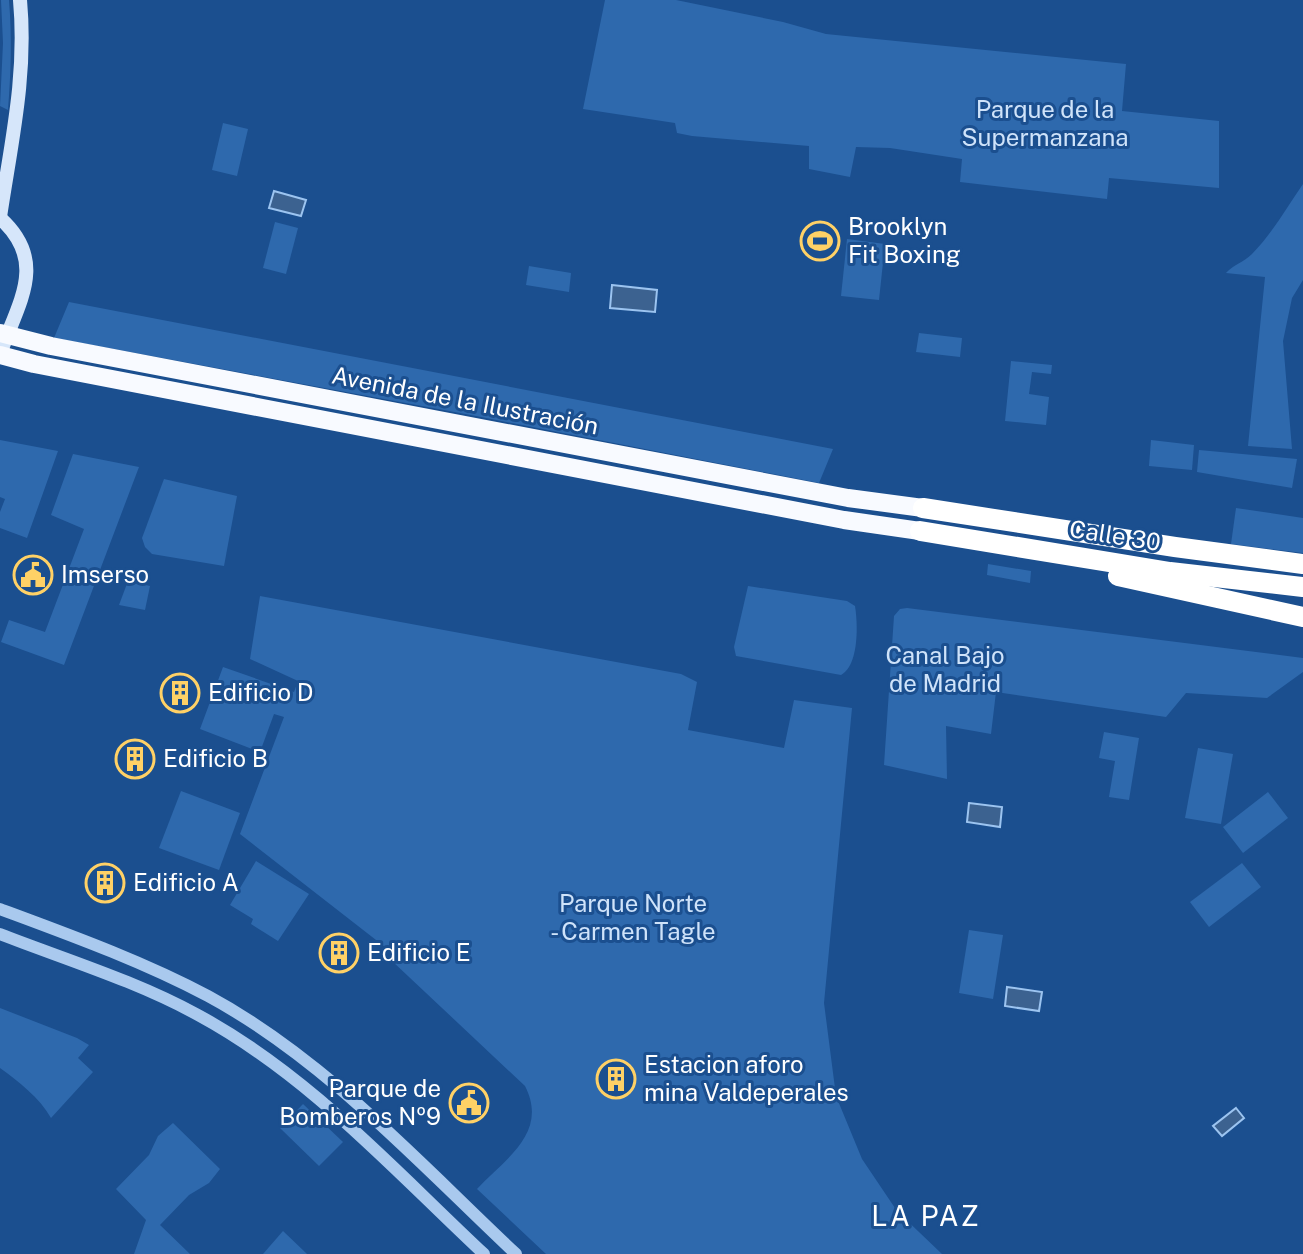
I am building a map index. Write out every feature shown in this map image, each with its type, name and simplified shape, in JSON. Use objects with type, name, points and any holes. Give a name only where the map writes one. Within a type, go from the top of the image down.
[{"type":"highway","name":"Avenida de la Ilustración","points":[[3,334],[51,346],[572,446],[848,498],[923,508]]},
{"type":"highway","name":"Avenida de la Ilustración","points":[[0,354],[34,364],[844,520],[920,531]]},
{"type":"highway","points":[[923,508],[1297,565]]},
{"type":"highway","name":"Calle 30","points":[[920,531],[1170,572],[1303,587]]},
{"type":"highway","points":[[956,537],[996,553],[1176,588],[1303,617]]},
{"type":"highway","points":[[1170,572],[1303,596]]},
{"type":"main road","points":[[0,354],[3,334],[28,280],[28,265],[20,240],[0,218],[24,47],[20,0]]},
{"type":"street","points":[[0,909],[159,973],[209,997],[273,1038],[350,1098],[516,1254]]},
{"type":"street","points":[[0,934],[150,990],[241,1040],[336,1113],[484,1254]]},
{"type":"green space","points":[[1,0],[9,0],[10,14],[8,110],[0,106],[3,43]]},
{"type":"green space","name":"Parque de la Supermanzana","points":[[605,0],[676,0],[826,34],[1126,64],[1122,111],[1219,121],[1219,188],[1109,178],[1107,199],[960,182],[962,159],[890,148],[856,147],[850,177],[809,169],[809,146],[692,136],[677,133],[675,123],[583,109]]},
{"type":"green space","points":[[223,123],[248,129],[237,176],[212,170]]},
{"type":"green space","points":[[1303,184],[1303,280],[1292,298],[1283,341],[1292,449],[1248,446],[1265,277],[1226,273],[1259,246]]},
{"type":"green space","points":[[275,222],[298,228],[286,274],[263,268]]},
{"type":"green space","points":[[847,239],[885,244],[879,300],[841,296]]},
{"type":"green space","points":[[529,266],[571,273],[569,292],[526,285]]},
{"type":"green space","points":[[69,302],[833,449],[819,483],[54,338]]},
{"type":"green space","points":[[919,333],[962,338],[960,357],[916,352]]},
{"type":"green space","points":[[1011,361],[1052,365],[1051,374],[1032,372],[1029,394],[1049,397],[1046,425],[1005,421]]},
{"type":"green space","points":[[0,440],[58,451],[27,538],[0,528],[0,512],[5,499],[0,497]]},
{"type":"green space","points":[[1151,440],[1194,445],[1192,470],[1149,466]]},
{"type":"green space","points":[[1199,450],[1297,459],[1292,488],[1197,472]]},
{"type":"green space","points":[[73,454],[139,467],[64,665],[1,642],[9,620],[45,632],[84,529],[51,515]]},
{"type":"green space","points":[[164,479],[237,496],[224,566],[152,554],[145,547],[142,538]]},
{"type":"green space","points":[[1236,508],[1303,518],[1303,553],[1231,544]]},
{"type":"green space","points":[[988,564],[1031,571],[1030,583],[987,575]]},
{"type":"green space","points":[[128,581],[150,586],[145,610],[119,605]]},
{"type":"green space","points":[[748,586],[847,601],[855,606],[856,644],[847,670],[841,675],[736,656],[734,647]]},
{"type":"green space","name":"Parque Norte - Carmen Tagle","points":[[260,596],[681,674],[697,682],[688,730],[784,748],[794,700],[852,708],[824,1003],[836,1096],[862,1159],[897,1211],[942,1254],[546,1254],[477,1189],[511,1156],[528,1131],[532,1118],[531,1103],[525,1086],[392,961],[394,954],[240,834],[284,717],[274,714],[260,752],[200,729],[223,667],[294,692],[298,681],[250,659]]},
{"type":"green space","name":"Canal Bajo de Madrid","points":[[900,609],[1303,658],[1303,672],[1267,698],[1186,693],[1166,717],[996,692],[991,734],[946,726],[947,779],[884,765],[894,616]]},
{"type":"green space","points":[[1104,732],[1139,738],[1129,800],[1109,797],[1115,761],[1099,758]]},
{"type":"green space","points":[[1198,748],[1233,754],[1221,824],[1185,818]]},
{"type":"green space","points":[[181,791],[240,813],[219,870],[159,848]]},
{"type":"green space","points":[[1268,792],[1288,818],[1243,853],[1223,827]]},
{"type":"green space","points":[[256,861],[309,894],[278,941],[251,924],[253,919],[230,905]]},
{"type":"green space","points":[[1242,863],[1261,887],[1209,927],[1190,902]]},
{"type":"green space","points":[[969,930],[1003,935],[993,999],[959,993]]},
{"type":"green space","points":[[0,1008],[89,1045],[78,1058],[93,1072],[51,1118],[35,1097],[0,1068]]},
{"type":"green space","points":[[303,1104],[343,1142],[319,1166],[280,1128]]},
{"type":"green space","points":[[173,1123],[220,1169],[209,1183],[189,1195],[160,1225],[190,1254],[134,1254],[146,1220],[116,1189],[149,1155],[158,1136]]},
{"type":"green space","points":[[283,1231],[306,1253],[307,1254],[263,1254]]},
{"type":"shaded area","points":[[274,191],[306,200],[301,216],[269,208]]},
{"type":"shaded area","points":[[612,285],[657,290],[655,312],[610,308]]},
{"type":"shaded area","points":[[969,803],[1002,807],[1000,827],[967,822]]},
{"type":"shaded area","points":[[1007,987],[1042,992],[1039,1011],[1005,1006]]},
{"type":"shaded area","points":[[1236,1108],[1244,1118],[1222,1136],[1213,1126]]},
{"type":"place","name":"Brooklyn Fit Boxing","points":[[820,241]]},
{"type":"place","name":"Imserso","points":[[33,575]]},
{"type":"place","name":"Edificio D","points":[[180,693]]},
{"type":"place","name":"Edificio B","points":[[135,759]]},
{"type":"place","name":"Edificio A","points":[[105,883]]},
{"type":"place","name":"Edificio E","points":[[339,953]]},
{"type":"place","name":"Estacion aforo mina Valdeperales","points":[[616,1079]]},
{"type":"place","name":"Parque de Bomberos Nº9","points":[[469,1103]]},
{"type":"district","name":"LA PAZ","points":[[926,1216]]}]
